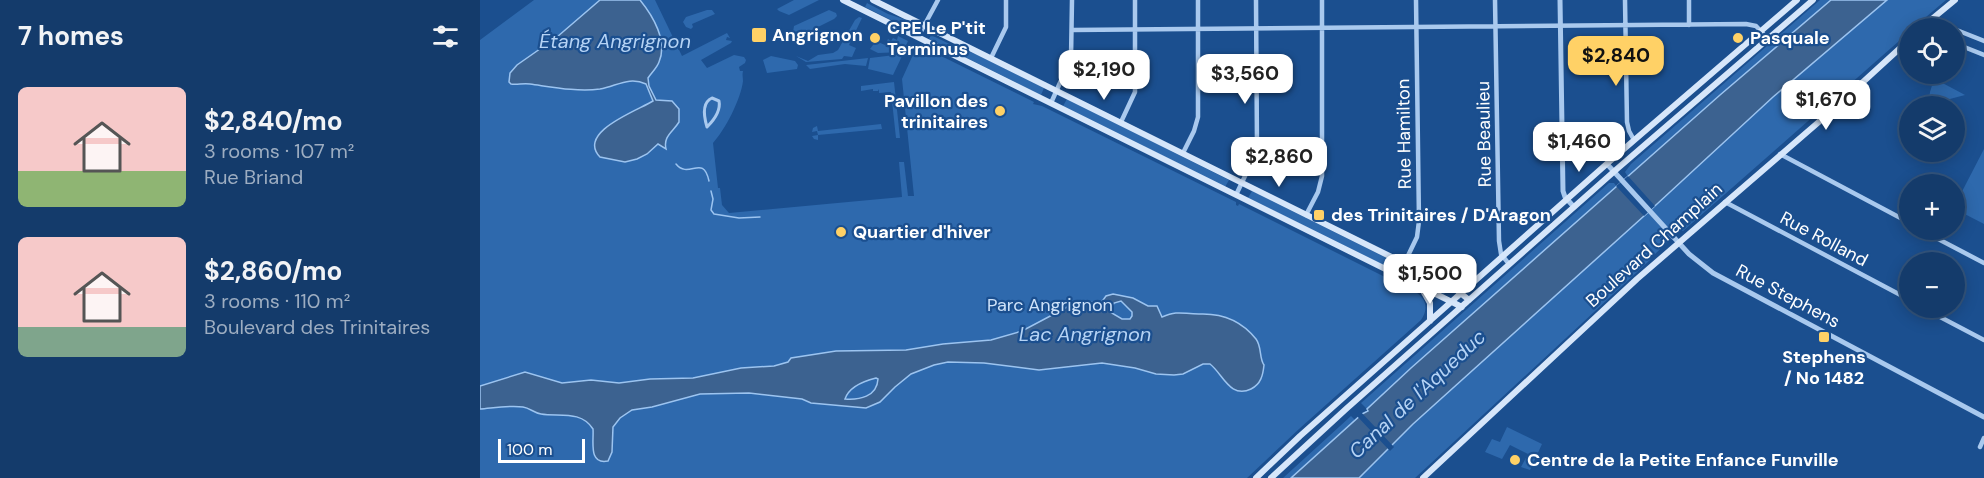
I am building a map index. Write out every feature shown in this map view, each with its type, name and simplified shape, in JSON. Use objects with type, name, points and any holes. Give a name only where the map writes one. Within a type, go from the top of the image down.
[{"type":"main road","points":[[843,0],[855,3],[918,37],[1461,307]]},
{"type":"main road","points":[[873,0],[1404,264],[1461,293],[1469,300]]},
{"type":"main road","points":[[1256,478],[1634,140],[1797,0]]},
{"type":"main road","points":[[1271,478],[1509,264],[1813,0]]},
{"type":"main road","points":[[1933,18],[1955,0]]},
{"type":"main road","name":"Boulevard Champlain","points":[[1423,478],[1678,242],[1899,49]]},
{"type":"main road","points":[[1420,286],[1430,303],[1430,321]]},
{"type":"street","points":[[918,37],[938,0]]},
{"type":"street","points":[[991,58],[1006,27],[1006,0]]},
{"type":"street","points":[[1051,103],[1071,61],[1072,0]]},
{"type":"street","points":[[1121,123],[1135,92],[1135,0]]},
{"type":"street","points":[[1183,153],[1198,117],[1198,0]]},
{"type":"street","points":[[1236,195],[1257,147],[1256,0]]},
{"type":"street","points":[[1306,215],[1318,192],[1322,176],[1322,0]]},
{"type":"street","name":"Rue Hamilton","points":[[1404,264],[1415,242],[1419,226],[1416,0]]},
{"type":"street","name":"Rue Beaulieu","points":[[1495,0],[1499,242],[1503,257]]},
{"type":"street","points":[[1560,0],[1563,191],[1567,200],[1574,207]]},
{"type":"street","points":[[1625,0],[1628,127],[1634,140]]},
{"type":"street","points":[[1689,0],[1689,25]]},
{"type":"street","points":[[1072,30],[1749,24],[1756,27],[1768,39]]},
{"type":"street","points":[[1965,33],[1984,40]]},
{"type":"street","points":[[1965,47],[1984,55]]},
{"type":"street","points":[[709,99],[716,99],[720,108],[707,127],[704,116],[705,104],[709,99]]},
{"type":"street","points":[[1780,154],[1899,217]]},
{"type":"street","name":"Rue Stephens","points":[[1607,164],[1678,242],[1713,273],[1984,417]]},
{"type":"street","name":"Rue Rolland","points":[[1725,202],[1899,294]]},
{"type":"street","points":[[1940,240],[1984,263]]},
{"type":"street","points":[[1503,257],[1509,264]]},
{"type":"street","points":[[1942,318],[1984,340]]},
{"type":"street","points":[[1980,447],[1984,438]]},
{"type":"green space","name":"Parc Angrignon","points":[[534,0],[655,0],[682,56],[727,33],[730,38],[727,37],[726,40],[732,41],[731,43],[701,60],[707,68],[734,55],[744,57],[746,60],[739,67],[740,71],[743,71],[743,81],[736,105],[713,143],[718,188],[720,188],[722,205],[729,213],[902,197],[899,162],[904,162],[908,196],[914,196],[902,79],[917,46],[921,46],[1034,102],[1033,104],[1042,106],[1236,202],[1238,206],[1239,204],[1417,293],[1425,302],[1425,313],[1421,320],[1247,478],[480,478],[480,40]]},
{"type":"green space","points":[[794,0],[819,0],[789,15],[777,9]]},
{"type":"green space","points":[[1820,0],[1831,0],[1628,177],[1625,172],[1631,164]]},
{"type":"green space","points":[[1887,0],[1946,0],[1925,18],[1899,18],[1899,41],[1683,231],[1679,231],[1654,255],[1650,254],[1652,257],[1650,260],[1415,478],[1359,478],[1413,424],[1773,97]]},
{"type":"green space","points":[[867,3],[888,14],[913,22],[909,29],[865,7]]},
{"type":"green space","points":[[712,10],[715,14],[692,24],[691,29],[686,27],[683,22],[686,17]]},
{"type":"green space","points":[[829,10],[836,13],[837,16],[834,19],[792,38],[794,26]]},
{"type":"green space","points":[[859,17],[862,18],[849,45],[856,48],[852,57],[844,56],[842,59],[806,62],[796,56],[808,61],[818,55],[838,50]]},
{"type":"green space","points":[[931,35],[976,54],[1044,88],[1041,95],[929,39]]},
{"type":"green space","points":[[898,36],[908,41],[903,52],[878,53],[870,49],[876,41],[885,45],[888,39],[897,40]]},
{"type":"green space","points":[[903,54],[893,75],[868,69],[870,58]]},
{"type":"green space","points":[[771,56],[795,61],[798,65],[797,69],[767,73],[763,60]]},
{"type":"green space","points":[[868,58],[866,66],[845,64],[810,69],[806,65]]},
{"type":"green space","points":[[894,82],[900,138],[896,138],[891,92],[879,93],[879,89],[878,91],[873,91],[873,89],[861,91],[861,86]]},
{"type":"green space","points":[[1932,84],[1944,84],[1965,95],[1929,96]]},
{"type":"green space","points":[[1067,99],[1229,180],[1225,187],[1063,106]]},
{"type":"green space","points":[[881,124],[882,129],[818,135],[817,131],[812,132],[817,126],[818,131]]},
{"type":"green space","points":[[1984,149],[1984,224],[1965,214],[1965,186]]},
{"type":"green space","points":[[1609,183],[1614,183],[1617,187],[1367,409],[1361,403]]},
{"type":"green space","points":[[1252,191],[1447,288],[1444,295],[1248,198]]},
{"type":"green space","points":[[1351,416],[1355,420],[1291,478],[1283,478]]},
{"type":"green space","points":[[1507,427],[1542,444],[1530,470],[1521,467],[1528,454],[1510,445],[1502,459],[1485,452],[1492,439],[1500,442]]},
{"type":"water","name":"Étang Angrignon","points":[[600,0],[640,0],[645,6],[658,29],[662,46],[658,64],[648,78],[649,86],[656,100],[672,101],[679,109],[679,122],[667,137],[666,149],[658,144],[647,154],[625,162],[600,157],[595,148],[596,139],[612,123],[653,101],[646,84],[628,81],[600,89],[582,90],[509,82],[510,73],[517,65],[557,37]]},
{"type":"water","name":"Canal de l'Aqueduc","points":[[1831,0],[1887,0],[1773,97],[1413,424],[1359,478],[1291,478],[1368,411],[1367,409],[1411,368]]},
{"type":"water","name":"Lac Angrignon","points":[[1113,294],[1133,298],[1148,306],[1157,306],[1162,317],[1177,313],[1207,314],[1223,316],[1237,322],[1258,342],[1264,365],[1261,379],[1251,389],[1238,391],[1232,388],[1210,364],[1203,364],[1183,374],[1174,375],[1156,374],[1102,363],[1039,370],[984,363],[948,362],[911,374],[880,402],[866,408],[811,403],[802,399],[749,393],[700,394],[632,410],[620,418],[613,427],[612,452],[608,461],[602,461],[595,456],[593,429],[582,419],[536,413],[518,406],[480,409],[480,386],[525,372],[562,383],[591,380],[619,383],[650,379],[693,378],[741,368],[774,366],[788,362],[791,358],[836,351],[906,350],[991,340],[1022,331],[1071,305],[1085,302],[1101,303],[1106,296]],"holes":[[[1121,301],[1132,312],[1130,319],[1122,319],[1110,312],[1114,303]],[[878,379],[877,385],[871,394],[856,399],[845,399],[853,388]]]},
{"type":"pier","points":[[1628,176],[1655,206],[1644,216],[1616,186]]},
{"type":"pier","points":[[1360,411],[1394,447],[1390,451],[1356,415]]},
{"type":"waterway","points":[[676,164],[686,169],[703,169],[709,181]]},
{"type":"waterway","points":[[711,191],[713,199],[711,210],[714,214],[739,218],[760,217]]},
{"type":"place","name":"Angrignon","points":[[759,35]]},
{"type":"place","name":"CPE Le P'tit Terminus","points":[[875,38]]},
{"type":"place","name":"Pasquale","points":[[1738,38]]},
{"type":"place","name":"Pavillon des trinitaires","points":[[1000,111]]},
{"type":"place","name":"des Trinitaires / D'Aragon","points":[[1319,215]]},
{"type":"place","name":"Quartier d'hiver","points":[[841,232]]},
{"type":"place","name":"Stephens / No 1482","points":[[1824,337]]},
{"type":"place","name":"Centre de la Petite Enfance Funville","points":[[1515,460]]}]
